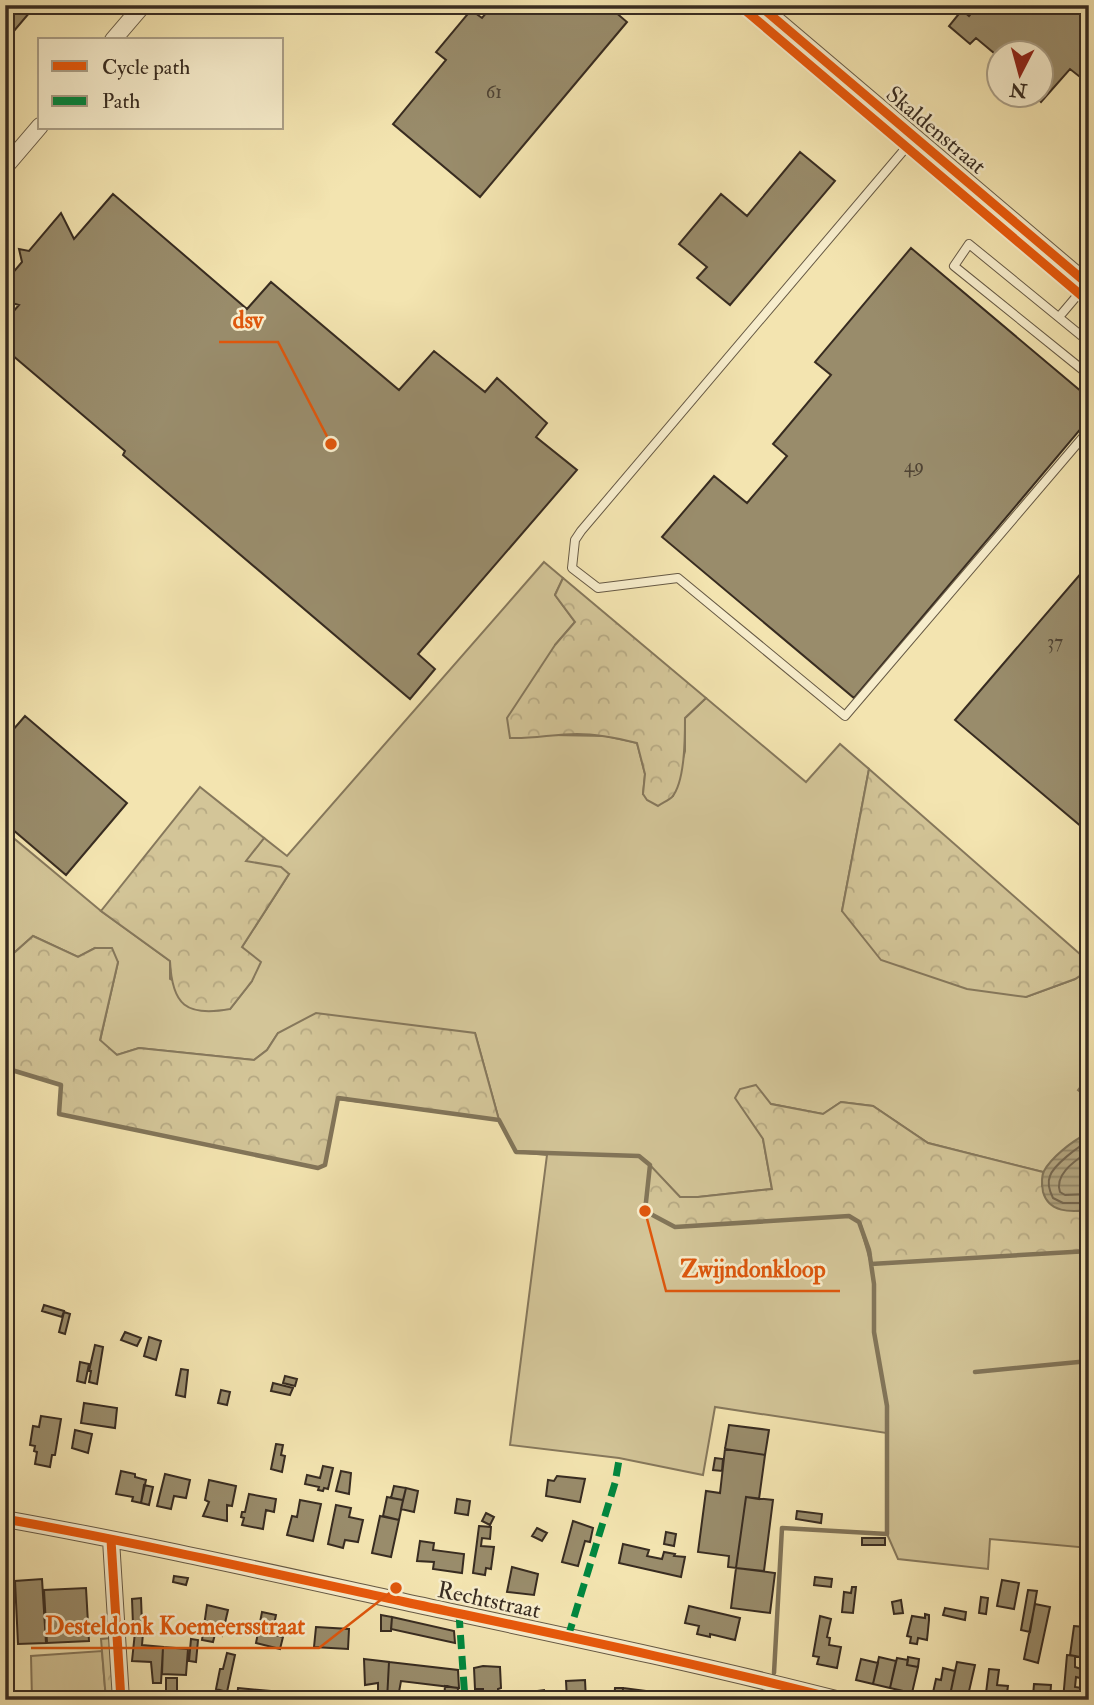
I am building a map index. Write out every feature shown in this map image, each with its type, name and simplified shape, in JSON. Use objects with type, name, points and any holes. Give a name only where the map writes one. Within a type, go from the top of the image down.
[{"type":"street","points":[[115,38],[143,5]]},
{"type":"street","name":"Skaldenstraat","points":[[759,5],[1088,284]]},
{"type":"street","points":[[5,167],[38,128]]},
{"type":"street","name":"Rechtstraat","points":[[5,1518],[716,1670],[839,1700]]},
{"type":"street","points":[[111,1539],[121,1700]]},
{"type":"lane","points":[[915,137],[581,531],[575,540],[572,568],[598,588],[678,578],[845,716],[1089,430]]},
{"type":"lane","points":[[1089,342],[968,244],[954,265],[1089,375]]},
{"type":"lane","points":[[1059,317],[1088,284]]},
{"type":"green space","points":[[544,562],[563,578],[555,595],[575,622],[555,645],[554,735],[606,736],[637,743],[645,774],[643,794],[673,796],[685,751],[685,718],[706,698],[806,782],[840,744],[869,769],[842,911],[1026,997],[1075,979],[1089,970],[1089,1076],[1078,1090],[1089,1099],[1089,1210],[1043,1172],[928,1143],[873,1106],[841,1102],[823,1114],[771,1104],[763,1139],[772,1189],[680,1197],[650,1166],[645,1211],[676,1227],[849,1216],[859,1222],[871,1264],[1089,1251],[1089,1548],[990,1539],[988,1569],[898,1559],[887,1534],[887,1433],[715,1407],[703,1475],[619,1458],[510,1445],[547,1155],[516,1152],[499,1120],[475,1033],[278,1033],[267,1050],[254,1060],[139,1048],[117,1055],[100,1041],[118,962],[95,948],[78,957],[33,936],[5,961],[5,831],[101,911],[170,961],[170,979],[230,1009],[252,981],[242,947],[289,874],[245,861],[264,838],[287,856]]},
{"type":"green space","points":[[563,578],[706,698],[685,718],[680,781],[672,797],[658,806],[647,800],[643,794],[645,774],[637,743],[585,734],[510,738],[507,718],[555,645],[575,622],[555,595]]},
{"type":"green space","points":[[869,769],[1089,962],[1089,970],[1075,979],[1026,997],[967,989],[881,960],[842,911]]},
{"type":"green space","points":[[200,787],[264,838],[246,861],[281,867],[289,874],[242,947],[261,962],[252,981],[230,1009],[215,1011],[192,1009],[184,1004],[174,988],[170,961],[101,911]]},
{"type":"green space","points":[[33,936],[78,957],[95,948],[112,948],[118,962],[100,1040],[117,1055],[139,1048],[254,1060],[267,1050],[278,1033],[316,1013],[475,1033],[499,1120],[338,1099],[325,1165],[318,1168],[59,1114],[61,1085],[5,1068],[5,961]]},
{"type":"green space","points":[[756,1085],[771,1104],[823,1114],[841,1102],[873,1106],[928,1143],[1043,1172],[1042,1186],[1077,1211],[1089,1210],[1089,1251],[871,1264],[860,1222],[849,1216],[675,1227],[645,1211],[650,1165],[680,1197],[772,1189],[763,1139],[735,1098],[740,1089]]},
{"type":"green space","points":[[111,1638],[116,1700],[106,1700],[101,1639]]},
{"type":"green space","points":[[102,1651],[106,1700],[32,1700],[31,1656]]},
{"type":"water","points":[[1085,1135],[1089,1135],[1089,1210],[1061,1210],[1046,1199],[1042,1187],[1043,1173],[1057,1155]]},
{"type":"building","points":[[5,5],[36,5],[8,38],[5,35]]},
{"type":"building","points":[[493,5],[607,5],[627,22],[480,197],[393,124],[446,60],[436,52],[471,10],[482,18]]},
{"type":"building","points":[[978,5],[990,13],[997,5],[1089,5],[1089,84],[1070,69],[1056,85],[1056,38],[986,38],[986,46],[976,38],[970,44],[949,26],[962,10],[969,16]]},
{"type":"building","points":[[800,152],[835,181],[730,305],[697,278],[707,267],[679,244],[721,194],[747,216]]},
{"type":"building","points":[[113,194],[247,309],[271,282],[399,390],[434,351],[485,392],[497,378],[547,423],[536,437],[577,470],[418,654],[435,669],[410,699],[123,455],[125,451],[5,349],[5,321],[19,305],[5,301],[5,282],[22,262],[19,249],[29,251],[61,213],[74,239]]},
{"type":"building","points":[[911,248],[1089,398],[1089,419],[854,698],[662,537],[714,476],[747,503],[787,456],[773,444],[831,375],[815,362]]},
{"type":"building","points":[[1089,564],[1089,833],[955,720]]},
{"type":"building","points":[[25,716],[127,803],[66,875],[5,823],[5,739]]},
{"type":"building","points":[[44,1305],[64,1311],[62,1317],[42,1311]]},
{"type":"building","points":[[64,1312],[70,1314],[65,1334],[59,1332]]},
{"type":"building","points":[[125,1332],[141,1338],[137,1346],[121,1340]]},
{"type":"building","points":[[149,1337],[161,1341],[156,1360],[144,1356]]},
{"type":"building","points":[[95,1345],[103,1347],[97,1384],[89,1382]]},
{"type":"building","points":[[80,1362],[89,1364],[85,1383],[77,1381]]},
{"type":"building","points":[[181,1369],[188,1370],[185,1397],[176,1395]]},
{"type":"building","points":[[285,1376],[297,1379],[295,1386],[283,1383]]},
{"type":"building","points":[[273,1383],[293,1388],[290,1395],[271,1391]]},
{"type":"building","points":[[221,1390],[230,1392],[227,1405],[218,1403]]},
{"type":"building","points":[[84,1403],[117,1408],[115,1428],[81,1423]]},
{"type":"building","points":[[41,1416],[61,1419],[55,1455],[52,1455],[50,1467],[35,1464],[37,1452],[34,1451],[35,1446],[30,1445],[33,1426],[39,1427]]},
{"type":"building","points":[[729,1425],[769,1430],[765,1455],[725,1449]]},
{"type":"building","points":[[75,1430],[92,1434],[88,1453],[72,1448]]},
{"type":"building","points":[[276,1444],[283,1445],[281,1455],[285,1456],[282,1472],[271,1469]]},
{"type":"building","points":[[725,1449],[765,1455],[759,1499],[746,1497],[736,1568],[728,1567],[729,1556],[698,1552],[706,1491],[720,1493]]},
{"type":"building","points":[[715,1458],[723,1459],[722,1471],[713,1470]]},
{"type":"building","points":[[323,1466],[333,1468],[328,1489],[318,1490],[319,1487],[305,1484],[307,1475],[320,1478]]},
{"type":"building","points":[[121,1471],[146,1480],[141,1503],[132,1501],[133,1497],[116,1494]]},
{"type":"building","points":[[341,1471],[351,1473],[349,1494],[336,1491]]},
{"type":"building","points":[[165,1474],[190,1480],[186,1498],[174,1496],[171,1509],[157,1506]]},
{"type":"building","points":[[557,1476],[585,1479],[580,1502],[546,1496],[548,1480],[554,1481]]},
{"type":"building","points":[[209,1480],[236,1486],[232,1506],[227,1505],[227,1521],[203,1516],[209,1502],[205,1500]]},
{"type":"building","points":[[144,1485],[153,1487],[149,1505],[141,1503]]},
{"type":"building","points":[[394,1486],[406,1488],[403,1500],[391,1498]]},
{"type":"building","points":[[406,1488],[418,1491],[414,1512],[401,1509]]},
{"type":"building","points":[[249,1494],[276,1499],[274,1512],[266,1510],[263,1529],[242,1525],[242,1512],[245,1512]]},
{"type":"building","points":[[387,1497],[403,1500],[399,1520],[383,1516]]},
{"type":"building","points":[[746,1497],[773,1500],[764,1571],[736,1568]]},
{"type":"building","points":[[457,1499],[470,1501],[468,1515],[455,1513]]},
{"type":"building","points":[[300,1500],[321,1504],[313,1541],[287,1535],[292,1516],[297,1517]]},
{"type":"building","points":[[336,1505],[351,1508],[349,1517],[363,1520],[358,1542],[345,1540],[343,1548],[328,1544]]},
{"type":"building","points":[[797,1511],[822,1514],[821,1523],[796,1519]]},
{"type":"building","points":[[486,1513],[494,1517],[490,1525],[482,1521]]},
{"type":"building","points":[[380,1516],[399,1520],[391,1557],[372,1553]]},
{"type":"building","points":[[573,1521],[593,1528],[590,1542],[585,1541],[578,1566],[562,1562]]},
{"type":"building","points":[[479,1526],[491,1527],[490,1539],[482,1538],[481,1546],[494,1547],[491,1569],[486,1568],[485,1575],[473,1573]]},
{"type":"building","points":[[537,1528],[547,1533],[542,1541],[532,1536]]},
{"type":"building","points":[[666,1532],[676,1534],[674,1546],[664,1544]]},
{"type":"building","points":[[862,1538],[885,1538],[885,1545],[862,1545]]},
{"type":"building","points":[[420,1541],[434,1543],[433,1550],[464,1554],[462,1573],[433,1569],[434,1562],[417,1561]]},
{"type":"building","points":[[623,1544],[649,1550],[647,1556],[662,1559],[664,1552],[685,1557],[681,1577],[619,1563]]},
{"type":"building","points":[[13,1547],[14,1575],[5,1576],[5,1548]]},
{"type":"building","points":[[512,1567],[538,1574],[534,1595],[507,1592]]},
{"type":"building","points":[[736,1568],[775,1573],[770,1613],[731,1608]]},
{"type":"building","points":[[174,1576],[188,1578],[186,1585],[173,1582]]},
{"type":"building","points":[[815,1577],[832,1579],[831,1587],[814,1585]]},
{"type":"building","points":[[42,1579],[46,1643],[18,1644],[15,1581]]},
{"type":"building","points":[[1002,1580],[1019,1583],[1014,1609],[997,1606]]},
{"type":"building","points":[[852,1587],[856,1587],[853,1613],[842,1612],[844,1592],[851,1593]]},
{"type":"building","points":[[86,1588],[89,1641],[47,1643],[44,1590]]},
{"type":"building","points":[[1028,1590],[1037,1591],[1030,1632],[1021,1630]]},
{"type":"building","points":[[981,1597],[988,1598],[986,1614],[979,1613]]},
{"type":"building","points":[[141,1598],[142,1624],[133,1625],[132,1599]]},
{"type":"building","points":[[901,1600],[903,1613],[894,1614],[892,1602]]},
{"type":"building","points":[[1035,1604],[1050,1607],[1038,1663],[1024,1659]]},
{"type":"building","points":[[207,1605],[228,1610],[222,1636],[215,1634],[213,1642],[202,1640]]},
{"type":"building","points":[[689,1606],[740,1618],[735,1640],[697,1634],[699,1626],[685,1623]]},
{"type":"building","points":[[945,1608],[966,1612],[965,1620],[943,1615]]},
{"type":"building","points":[[262,1612],[276,1615],[272,1634],[283,1637],[280,1649],[256,1643]]},
{"type":"building","points":[[925,1614],[929,1615],[927,1640],[918,1638],[917,1644],[910,1643],[911,1637],[907,1636],[912,1616],[925,1618]]},
{"type":"building","points":[[381,1615],[392,1617],[391,1631],[381,1631]]},
{"type":"building","points":[[820,1616],[831,1619],[827,1637],[830,1638],[829,1645],[841,1647],[837,1668],[817,1664],[819,1657],[813,1656]]},
{"type":"building","points":[[392,1617],[454,1631],[455,1643],[391,1629]]},
{"type":"building","points":[[1074,1626],[1084,1627],[1080,1657],[1070,1655]]},
{"type":"building","points":[[316,1627],[349,1629],[348,1649],[314,1647]]},
{"type":"building","points":[[135,1632],[143,1633],[142,1645],[163,1647],[161,1683],[153,1683],[151,1662],[132,1661]]},
{"type":"building","points":[[191,1639],[198,1640],[196,1662],[189,1661]]},
{"type":"building","points":[[163,1647],[188,1649],[186,1675],[162,1674]]},
{"type":"building","points":[[227,1653],[235,1655],[227,1692],[216,1689]]},
{"type":"building","points":[[1067,1655],[1075,1656],[1075,1667],[1081,1669],[1080,1678],[1076,1677],[1075,1687],[1089,1689],[1089,1700],[1063,1700]]},
{"type":"building","points":[[879,1657],[896,1661],[890,1688],[873,1684]]},
{"type":"building","points":[[908,1657],[919,1659],[918,1667],[907,1665]]},
{"type":"building","points":[[897,1658],[908,1660],[907,1665],[918,1667],[912,1693],[890,1688]]},
{"type":"building","points":[[364,1659],[389,1662],[387,1700],[380,1700],[378,1683],[365,1685]]},
{"type":"building","points":[[861,1659],[878,1663],[873,1684],[856,1680]]},
{"type":"building","points":[[389,1662],[458,1670],[459,1688],[401,1681],[399,1692],[404,1693],[403,1700],[387,1700]]},
{"type":"building","points":[[957,1662],[975,1665],[967,1700],[949,1700]]},
{"type":"building","points":[[500,1667],[501,1688],[498,1689],[498,1694],[483,1694],[483,1689],[475,1689],[474,1668]]},
{"type":"building","points":[[943,1668],[955,1671],[949,1700],[932,1697],[936,1679],[941,1680]]},
{"type":"building","points":[[989,1669],[999,1670],[997,1685],[1008,1686],[1006,1700],[988,1700],[989,1693],[986,1693]]},
{"type":"building","points":[[166,1678],[177,1678],[177,1691],[166,1691]]},
{"type":"building","points":[[585,1680],[586,1700],[567,1700],[566,1681]]},
{"type":"building","points":[[1034,1684],[1051,1685],[1050,1700],[1030,1700]]},
{"type":"building","points":[[445,1686],[458,1688],[457,1700],[444,1699]]},
{"type":"building","points":[[238,1688],[270,1691],[269,1700],[237,1700]]},
{"type":"building","points":[[615,1688],[623,1688],[622,1700],[614,1700]]},
{"type":"building","points":[[623,1688],[647,1691],[646,1700],[622,1700]]},
{"type":"building","points":[[544,1690],[545,1700],[514,1700],[513,1694]]},
{"type":"waterway","points":[[5,1068],[61,1085],[59,1114],[318,1168],[325,1165],[338,1098],[499,1120],[516,1152],[639,1156],[650,1165],[645,1211],[675,1227],[849,1216],[859,1222],[869,1250],[874,1284],[874,1332],[887,1406],[887,1534],[782,1528],[774,1673]]},
{"type":"waterway","points":[[871,1264],[1089,1251]]},
{"type":"waterway","points":[[975,1372],[1089,1361]]},
{"type":"marked path","points":[[568,1637],[615,1483],[619,1460]]},
{"type":"marked path","points":[[459,1614],[465,1700]]},
{"type":"cycle path","points":[[739,5],[1089,302]]},
{"type":"cycle path","points":[[759,5],[1089,285]]},
{"type":"cycle path","points":[[5,1519],[155,1548],[568,1637],[840,1700]]},
{"type":"cycle path","points":[[111,1540],[121,1700]]},
{"type":"place","name":"dsv","points":[[331,444]]},
{"type":"place","name":"Zwijndonkloop","points":[[645,1211]]},
{"type":"place","name":"Desteldonk Koemeersstraat","points":[[396,1588]]}]
